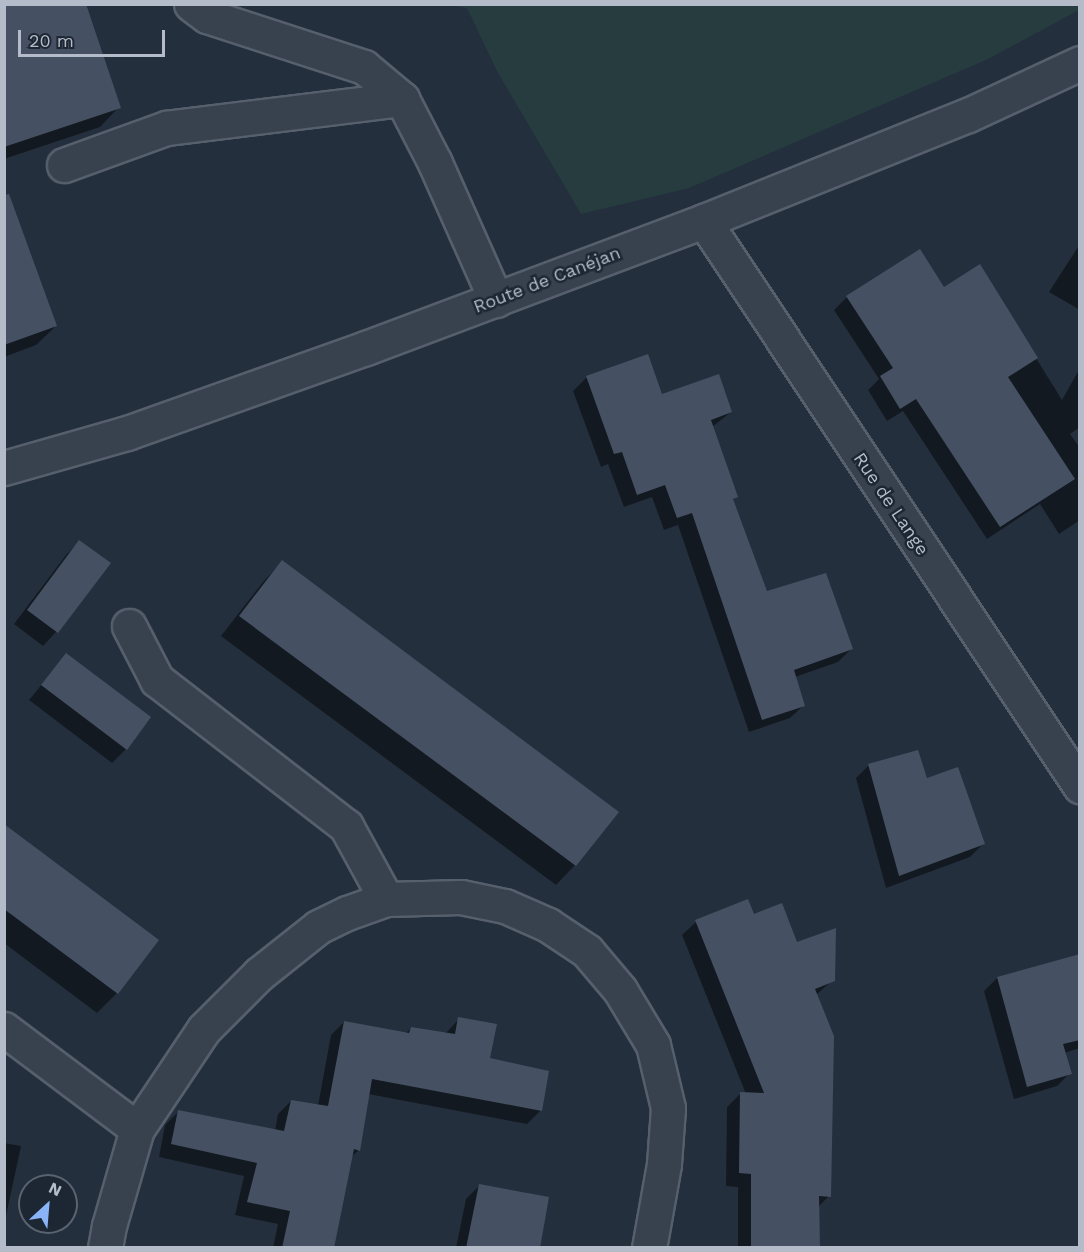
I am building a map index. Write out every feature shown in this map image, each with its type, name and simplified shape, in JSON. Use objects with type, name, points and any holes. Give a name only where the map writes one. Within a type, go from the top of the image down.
[{"type":"street","points":[[191,4],[207,16],[364,67],[402,99],[435,163],[496,300]]},
{"type":"street","name":"Route de Canéjan","points":[[4,468],[127,433],[496,300],[968,115],[1080,63]]},
{"type":"street","points":[[64,165],[166,128],[402,99]]},
{"type":"street","name":"Rue de Lange","points":[[704,220],[1080,786]]},
{"type":"street","points":[[129,626],[157,680],[346,826],[386,899]]},
{"type":"street","points":[[105,1248],[137,1130],[204,1029],[259,974],[318,927],[347,913],[386,899],[461,897],[505,906],[548,925],[587,951],[620,990],[653,1045],[668,1108],[664,1164],[649,1248]]},
{"type":"street","points":[[4,1029],[137,1130]]},
{"type":"green space","points":[[1079,4],[1079,10],[988,59],[689,188],[581,214],[497,71],[467,8],[451,5]]},
{"type":"building","points":[[4,4],[86,4],[121,108],[4,147]]},
{"type":"building","points":[[9,194],[57,326],[4,345],[4,195]]},
{"type":"building","points":[[920,249],[944,287],[980,264],[1038,358],[1008,377],[1075,479],[1000,527],[916,399],[900,409],[880,376],[893,368],[846,296]]},
{"type":"building","points":[[648,354],[662,394],[719,374],[732,412],[711,420],[738,497],[733,499],[767,591],[826,573],[853,649],[794,670],[805,706],[762,720],[692,513],[677,518],[665,485],[637,495],[622,452],[614,454],[586,376]]},
{"type":"building","points":[[79,540],[111,563],[58,633],[27,610]]},
{"type":"building","points":[[282,560],[619,812],[576,866],[239,616]]},
{"type":"building","points":[[66,653],[151,717],[127,750],[41,685]]},
{"type":"building","points":[[918,750],[927,778],[958,767],[985,844],[899,876],[868,764]]},
{"type":"building","points":[[4,824],[159,940],[118,994],[4,909]]},
{"type":"building","points":[[748,899],[754,914],[782,903],[797,942],[836,928],[835,981],[815,989],[834,1036],[831,1197],[819,1196],[820,1248],[751,1248],[751,1174],[739,1173],[740,1092],[764,1093],[695,920]]},
{"type":"building","points":[[1080,954],[1080,1040],[1063,1044],[1072,1074],[1027,1087],[997,977]]},
{"type":"building","points":[[458,1017],[497,1024],[490,1058],[549,1071],[542,1111],[372,1079],[360,1151],[354,1149],[334,1248],[282,1248],[290,1211],[247,1202],[257,1163],[171,1144],[178,1110],[284,1131],[291,1100],[328,1106],[344,1021],[409,1033],[411,1027],[455,1034]]},
{"type":"building","points":[[479,1184],[549,1197],[540,1248],[466,1248]]}]
